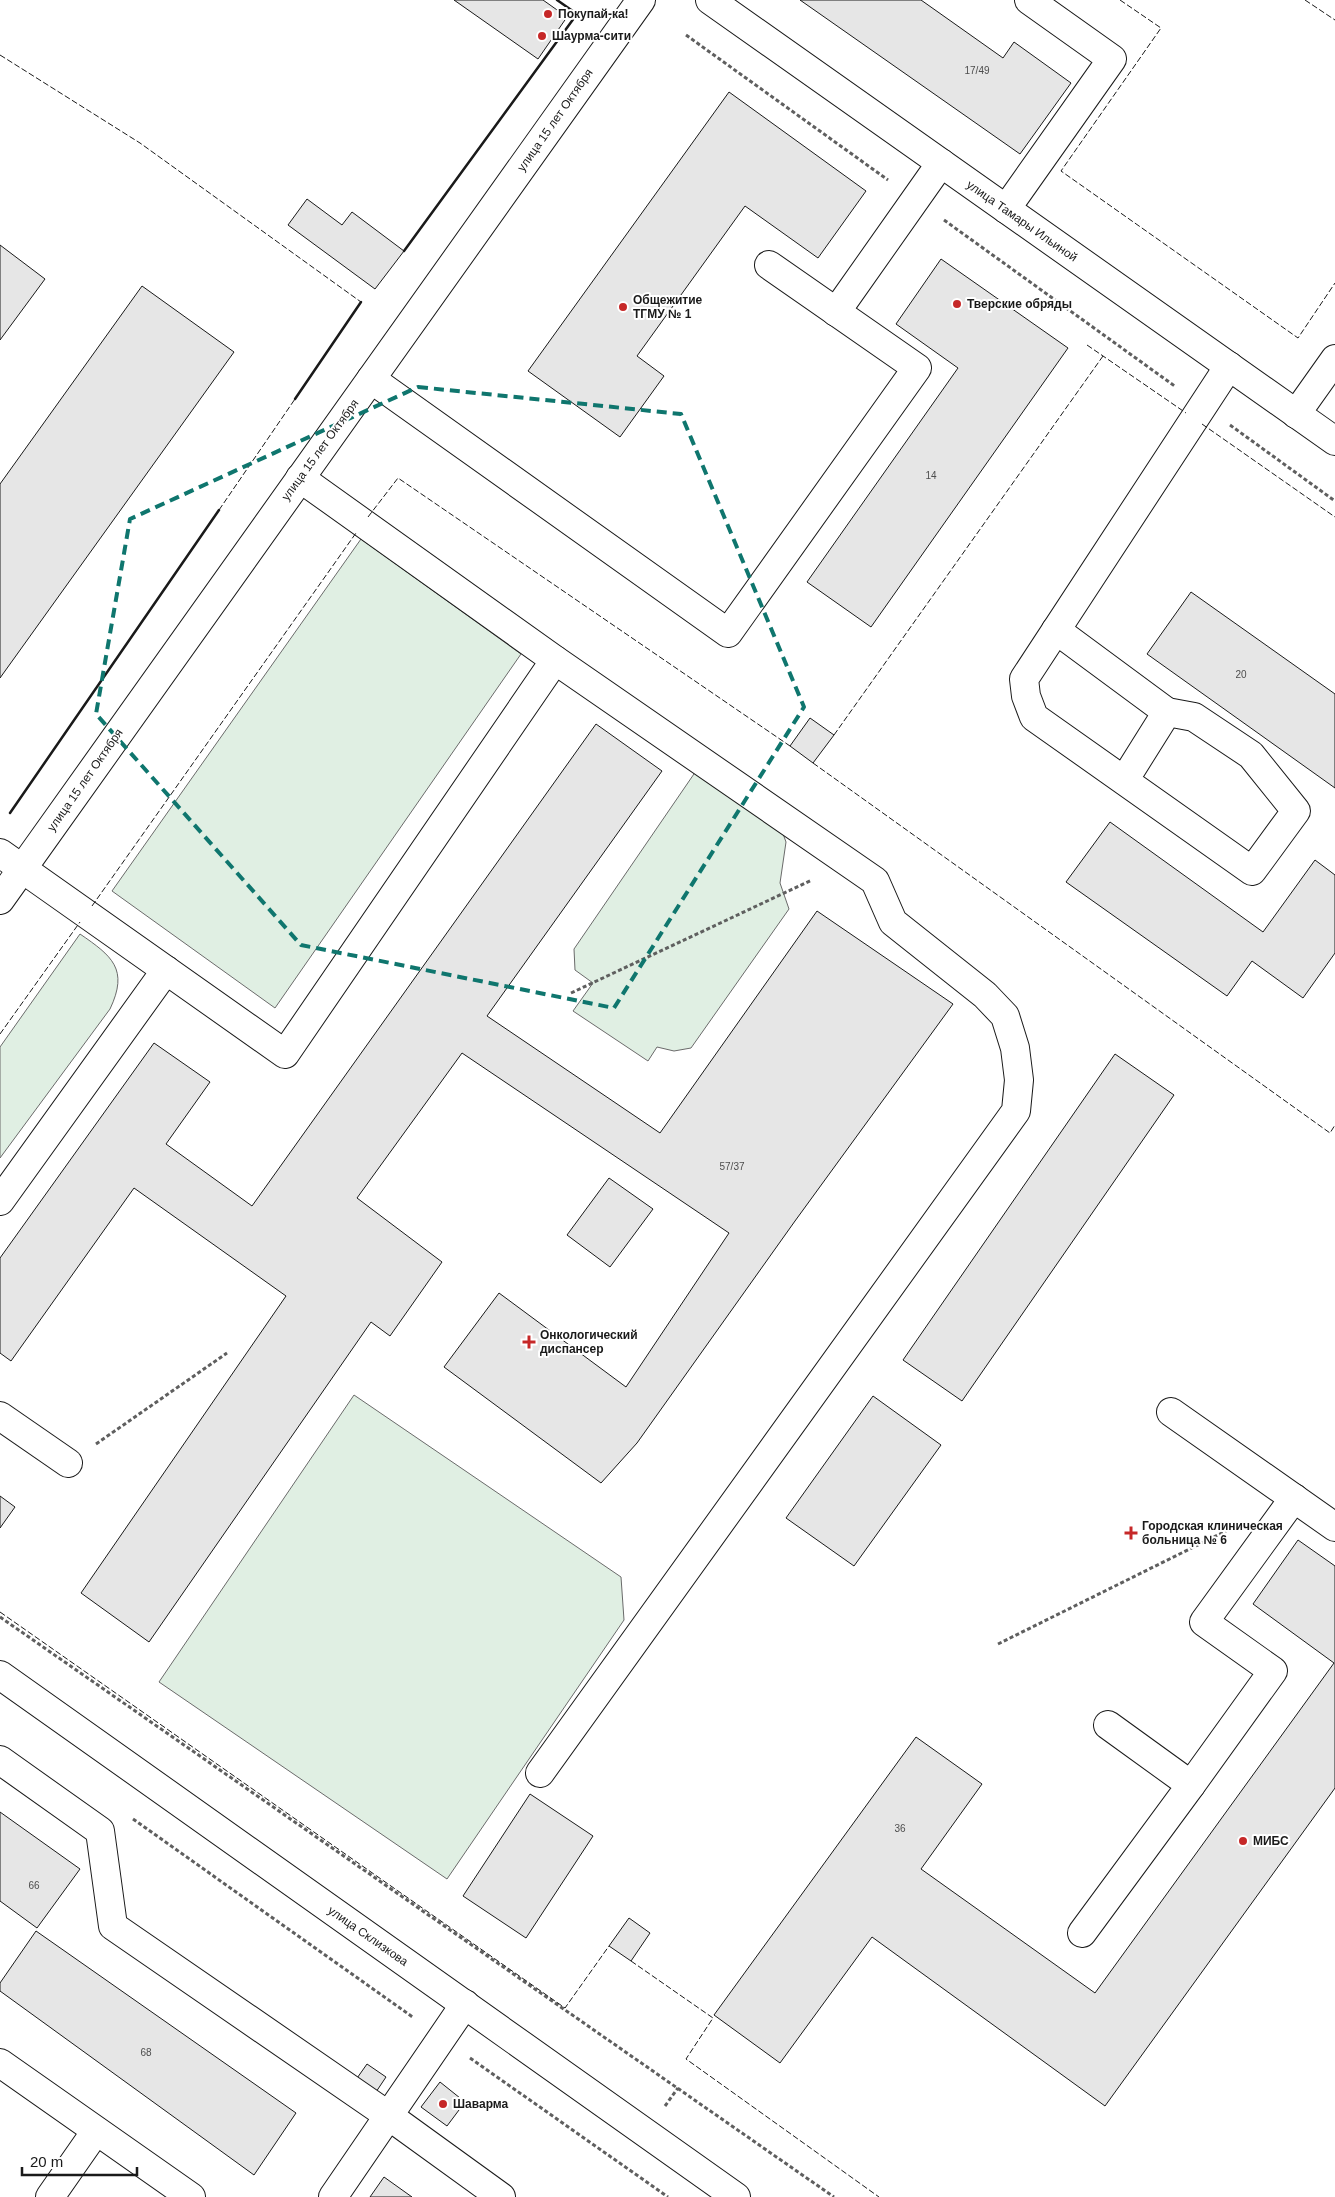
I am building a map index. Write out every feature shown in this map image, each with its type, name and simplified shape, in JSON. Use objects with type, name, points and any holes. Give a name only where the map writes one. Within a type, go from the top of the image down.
[{"type":"street","name":"улица 15 лет Октября","points":[[0,900],[641,0]]},
{"type":"street","name":"улица Тамары Ильиной","points":[[710,0],[1335,441]]},
{"type":"street","points":[[1006,209],[1112,59],[1029,0]]},
{"type":"street","points":[[836,312],[941,163]]},
{"type":"street","points":[[371,379],[728,633],[917,368],[769,265]]},
{"type":"street","points":[[1296,414],[1335,359]]},
{"type":"street","points":[[1056,630],[1167,712],[1194,717],[1251,755],[1296,812],[1252,871],[1125,779],[1034,717],[1026,696],[1024,679],[1056,630],[1203,406],[1229,366]]},
{"type":"street","points":[[300,478],[555,660],[875,881],[893,922],[985,995],[1005,1016],[1015,1048],[1019,1080],[1016,1111],[540,1773]]},
{"type":"street","points":[[0,853],[285,1054],[555,660]]},
{"type":"street","points":[[1125,779],[1167,712]]},
{"type":"street","points":[[0,1201],[166,970]]},
{"type":"street","points":[[1171,1412],[1335,1527]]},
{"type":"street","points":[[0,1416],[68,1463]]},
{"type":"street","points":[[1082,1933],[1192,1785],[1273,1671],[1204,1622],[1294,1498]]},
{"type":"street","name":"улица Склизкова","points":[[0,1675],[465,2004],[728,2195]]},
{"type":"street","points":[[1108,1724],[1192,1785]]},
{"type":"street","points":[[0,1760],[100,1831],[113,1926],[389,2116],[501,2197]]},
{"type":"street","points":[[333,2197],[465,2004]]},
{"type":"street","points":[[0,2064],[191,2197]]},
{"type":"street","points":[[50,2197],[96,2130]]},
{"type":"path","points":[[686,35],[1335,501]]},
{"type":"path","points":[[571,993],[849,863]]},
{"type":"path","points":[[68,1463],[227,1353]]},
{"type":"path","points":[[998,1644],[1231,1529]]},
{"type":"path","points":[[0,1617],[834,2197]]},
{"type":"path","points":[[129,1816],[668,2197]]},
{"type":"highlighted area","points":[[418,387],[681,414],[804,707],[614,1008],[301,945],[96,714],[130,519]]},
{"type":"green space","points":[[361,539],[521,654],[275,1008],[112,891]]},
{"type":"green space","points":[[696,771],[782,831],[786,842],[780,883],[789,909],[691,1048],[674,1051],[657,1047],[648,1061],[573,1011],[593,983],[575,970],[574,949]]},
{"type":"green space","points":[[80,934],[101,949],[114,965],[118,984],[110,1009],[0,1158],[0,1047]]},
{"type":"green space","points":[[354,1395],[621,1577],[624,1620],[447,1879],[159,1682]]},
{"type":"building","points":[[454,0],[543,0],[567,17],[538,59]]},
{"type":"building","points":[[800,0],[921,0],[1003,58],[1014,42],[1071,83],[1020,154]]},
{"type":"building","name":"Общежитие ТГМУ № 1","points":[[729,92],[866,191],[818,258],[745,206],[637,356],[664,376],[620,437],[528,371]]},
{"type":"building","points":[[307,199],[342,225],[352,212],[404,251],[375,289],[288,225]]},
{"type":"building","points":[[0,245],[45,279],[0,340]]},
{"type":"building","points":[[941,259],[1068,348],[871,627],[807,582],[958,368],[896,324]]},
{"type":"building","points":[[142,286],[234,352],[0,678],[0,484]]},
{"type":"building","points":[[1191,592],[1335,694],[1335,788],[1147,654]]},
{"type":"building","points":[[810,718],[834,735],[813,763],[790,746]]},
{"type":"building","points":[[596,724],[662,771],[487,1016],[660,1133],[817,911],[953,1004],[637,1443],[601,1483],[444,1367],[499,1293],[626,1387],[729,1233],[462,1053],[357,1198],[442,1262],[390,1336],[371,1322],[149,1642],[81,1593],[286,1296],[134,1188],[11,1361],[0,1353],[0,1258],[154,1043],[210,1082],[166,1144],[252,1206]]},
{"type":"building","points":[[1110,822],[1263,932],[1315,860],[1335,875],[1335,953],[1303,998],[1252,961],[1227,996],[1066,882]]},
{"type":"building","points":[[1115,1054],[1174,1095],[962,1401],[903,1360]]},
{"type":"building","points":[[609,1178],[653,1209],[610,1267],[567,1235]]},
{"type":"building","points":[[873,1396],[941,1445],[854,1566],[786,1518]]},
{"type":"building","points":[[0,1496],[15,1507],[0,1528]]},
{"type":"building","points":[[1298,1540],[1335,1566],[1335,1788],[1105,2106],[872,1937],[780,2063],[714,2015],[916,1737],[982,1784],[921,1869],[1095,1993],[1334,1663],[1253,1604]]},
{"type":"building","points":[[530,1794],[593,1836],[526,1938],[463,1896]]},
{"type":"building","points":[[0,1812],[80,1869],[37,1928],[0,1901]]},
{"type":"building","points":[[629,1918],[650,1933],[631,1961],[609,1946]]},
{"type":"building","points":[[36,1931],[296,2113],[254,2175],[0,1991],[0,1983]]},
{"type":"building","points":[[367,2064],[386,2077],[374,2095],[355,2081]]},
{"type":"building","name":"Шаварма","points":[[440,2082],[465,2102],[447,2126],[421,2107]]},
{"type":"building","points":[[384,2177],[412,2197],[370,2197]]},
{"type":"fence","points":[[1120,0],[1161,28],[1061,171],[1298,338],[1335,283]]},
{"type":"fence","points":[[1305,0],[1335,20]]},
{"type":"fence","points":[[0,55],[140,143],[361,302]]},
{"type":"fence","points":[[1087,345],[1186,413]]},
{"type":"fence","points":[[834,735],[1103,356]]},
{"type":"fence","points":[[219,510],[295,399]]},
{"type":"fence","points":[[1202,424],[1335,517]]},
{"type":"fence","points":[[368,517],[398,478],[790,746]]},
{"type":"fence","points":[[92,906],[356,533]]},
{"type":"fence","points":[[813,763],[1330,1133],[1335,1125]]},
{"type":"fence","points":[[0,1034],[80,922]]},
{"type":"fence","points":[[0,1612],[565,2008],[609,1946]]},
{"type":"fence","points":[[631,1961],[713,2018],[686,2059],[879,2197]]},
{"type":"wall","points":[[404,251],[577,14],[557,0]]},
{"type":"wall","points":[[295,399],[361,302]]},
{"type":"wall","points":[[10,813],[219,510]]},
{"type":"place","name":"Покупай-ка!","points":[[548,14]]},
{"type":"place","name":"Шаурма-сити","points":[[542,36]]},
{"type":"place","name":"Тверские обряды","points":[[957,304]]},
{"type":"place","name":"Общежитие ТГМУ № 1","points":[[623,307]]},
{"type":"place","name":"Онкологический диспансер","points":[[529,1342]]},
{"type":"place","name":"Городская клиническая больница № 6","points":[[1131,1533]]},
{"type":"place","name":"МИБС","points":[[1243,1841]]},
{"type":"place","name":"Шаварма","points":[[443,2104]]}]
